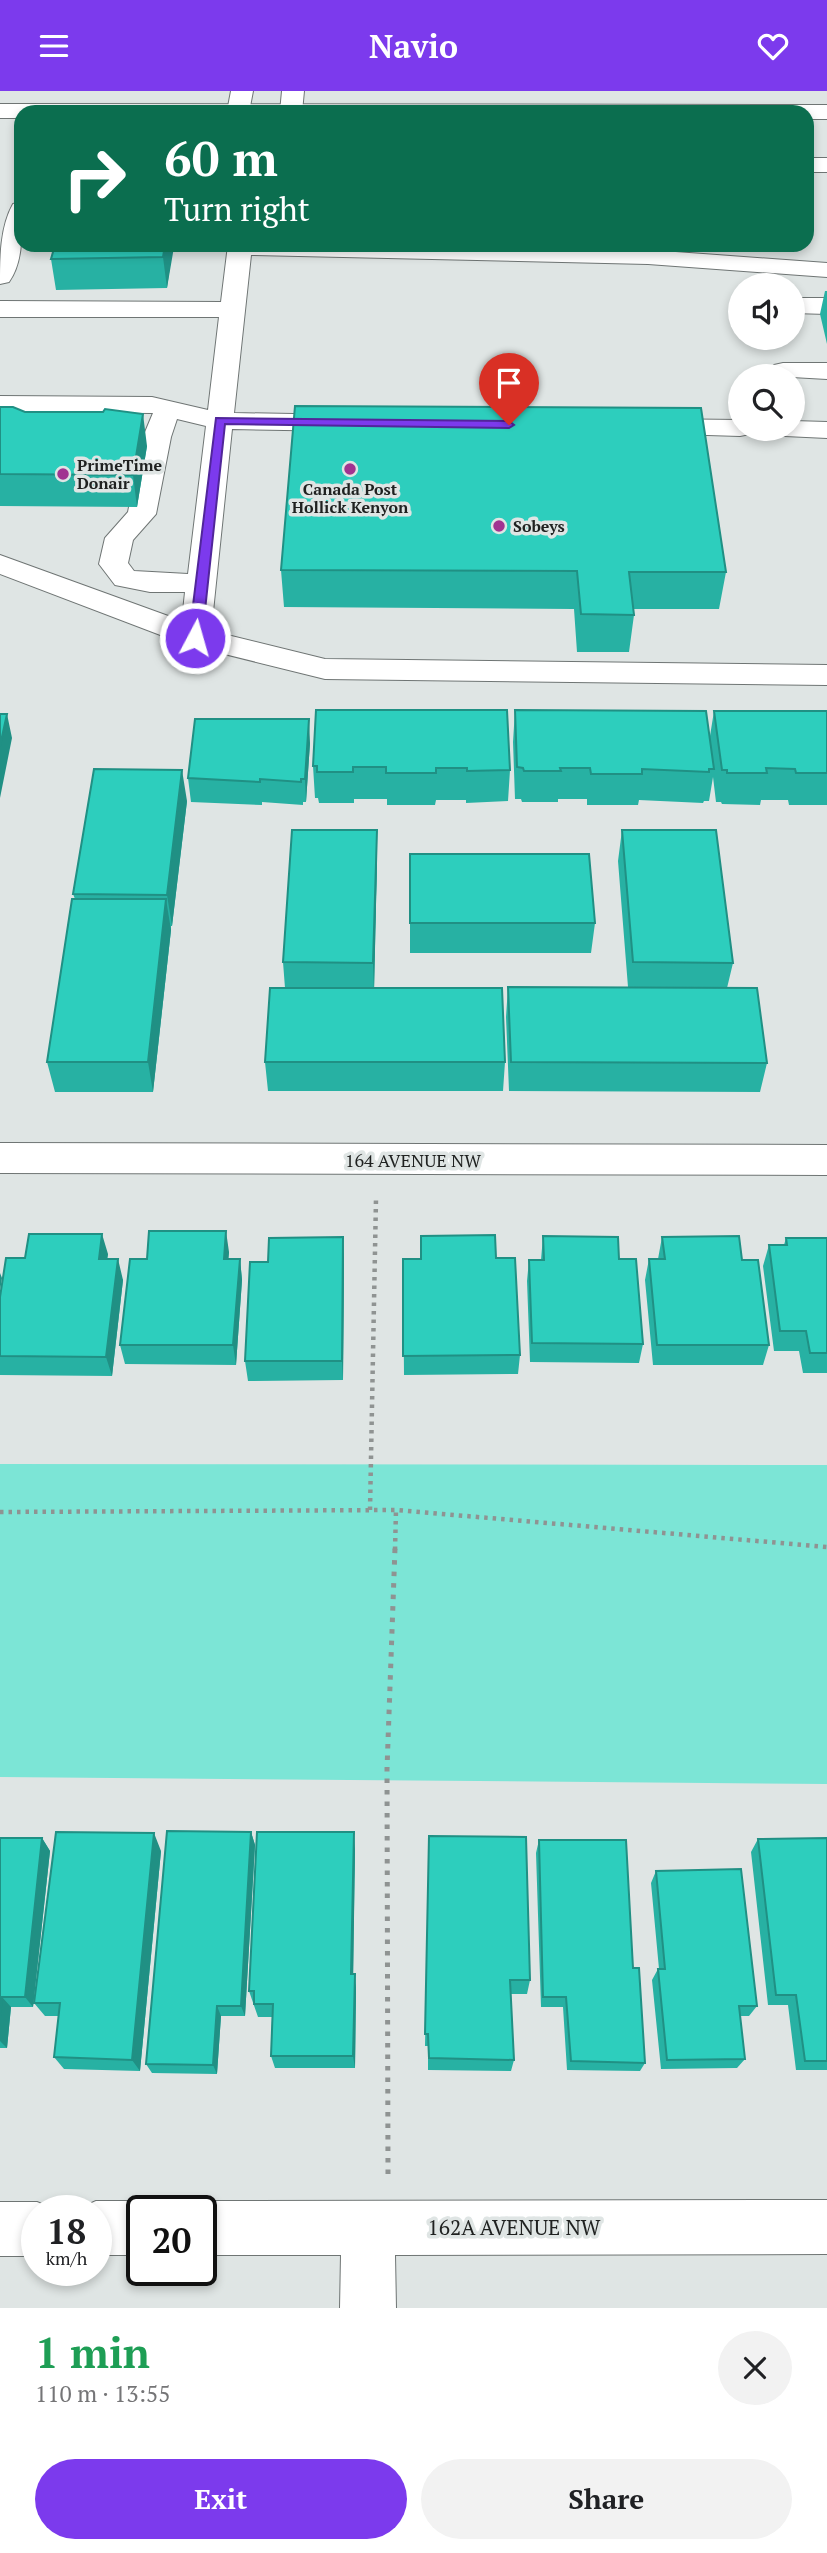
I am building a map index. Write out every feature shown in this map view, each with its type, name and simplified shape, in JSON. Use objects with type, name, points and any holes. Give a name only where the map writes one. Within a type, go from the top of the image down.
[{"type":"street","points":[[0,277],[14,243]]},
{"type":"street","points":[[195,638],[238,252]]},
{"type":"street","points":[[672,252],[697,253],[760,273]]},
{"type":"street","points":[[790,273],[827,270]]},
{"type":"street","points":[[805,306],[827,306]]},
{"type":"street","points":[[0,309],[232,310]]},
{"type":"street","points":[[805,368],[827,371]]},
{"type":"street","points":[[0,404],[139,405],[167,408],[220,421],[365,423]]},
{"type":"street","points":[[167,408],[157,437],[142,514],[119,538],[113,564],[125,579],[150,583],[201,583]]},
{"type":"street","points":[[624,426],[728,428]]},
{"type":"street","points":[[805,429],[827,430]]},
{"type":"street","points":[[0,564],[195,638],[325,669],[827,675]]},
{"type":"street","name":"164 AVENUE NW","points":[[0,1158],[827,1160]]},
{"type":"street","points":[[368,2308],[378,2227]]},
{"type":"street","name":"162A AVENUE NW","points":[[217,2228],[827,2227]]},
{"type":"street","points":[[0,2229],[21,2229]]},
{"type":"path","points":[[370,1510],[376,1160]]},
{"type":"path","points":[[378,2227],[387,1769],[396,1510]]},
{"type":"path","points":[[0,1512],[396,1510],[827,1547]]},
{"type":"green space","points":[[0,1464],[827,1465],[827,1784],[0,1777]]},
{"type":"building","points":[[53,252],[164,252],[163,257],[51,259]]},
{"type":"building","name":"Sobeys","points":[[295,406],[701,408],[726,572],[629,572],[634,615],[581,614],[577,571],[281,570]]},
{"type":"building","points":[[0,407],[13,407],[25,412],[103,412],[105,409],[143,414],[133,475],[0,474]]},
{"type":"building","points":[[316,710],[507,710],[510,770],[467,771],[467,768],[436,768],[436,773],[386,773],[386,767],[353,767],[353,772],[317,772],[317,766],[313,766]]},
{"type":"building","points":[[515,710],[706,711],[714,769],[709,769],[709,772],[642,769],[642,774],[591,774],[590,768],[524,771],[523,768],[517,767]]},
{"type":"building","points":[[714,711],[827,711],[827,773],[796,773],[795,769],[766,768],[767,773],[727,773],[727,770],[722,770]]},
{"type":"building","points":[[0,714],[7,714],[0,746]]},
{"type":"building","points":[[195,719],[309,719],[305,779],[301,779],[301,782],[260,779],[260,782],[188,778]]},
{"type":"building","points":[[94,769],[182,770],[167,895],[73,894]]},
{"type":"building","points":[[292,830],[377,830],[373,963],[283,962]]},
{"type":"building","points":[[622,830],[716,830],[733,963],[633,962]]},
{"type":"building","points":[[410,854],[589,854],[595,923],[410,923]]},
{"type":"building","points":[[72,899],[166,899],[148,1062],[47,1062]]},
{"type":"building","points":[[508,987],[757,988],[767,1063],[511,1062]]},
{"type":"building","points":[[270,988],[502,988],[505,1062],[265,1062]]},
{"type":"building","points":[[149,1231],[226,1231],[224,1259],[240,1259],[233,1345],[120,1345],[130,1259],[147,1259]]},
{"type":"building","points":[[29,1234],[102,1234],[99,1259],[118,1259],[106,1357],[0,1356],[0,1297],[6,1258],[25,1258]]},
{"type":"building","points":[[495,1235],[496,1258],[515,1258],[520,1355],[403,1356],[403,1259],[421,1259],[421,1236]]},
{"type":"building","points":[[543,1236],[618,1237],[619,1259],[636,1259],[643,1344],[532,1343],[529,1260],[544,1260]]},
{"type":"building","points":[[739,1236],[742,1260],[758,1260],[769,1345],[657,1345],[649,1259],[665,1259],[662,1237]]},
{"type":"building","points":[[343,1237],[342,1361],[245,1361],[250,1262],[268,1262],[269,1238]]},
{"type":"building","points":[[786,1238],[827,1238],[827,1353],[810,1353],[806,1331],[780,1331],[769,1245],[787,1245]]},
{"type":"building","points":[[167,1831],[251,1832],[241,2006],[217,2006],[213,2065],[146,2064]]},
{"type":"building","points":[[56,1832],[154,1833],[132,2060],[54,2057],[60,2003],[34,2003]]},
{"type":"building","points":[[257,1832],[354,1832],[351,1974],[355,1974],[353,2056],[271,2056],[273,2004],[254,2004],[254,1991],[249,1991]]},
{"type":"building","points":[[429,1836],[526,1837],[530,1980],[510,1980],[514,2060],[429,2058],[428,2034],[425,2034]]},
{"type":"building","points":[[0,1838],[42,1838],[25,1997],[2,1997],[0,2017]]},
{"type":"building","points":[[827,1838],[827,2061],[805,2061],[796,1995],[776,1995],[758,1839]]},
{"type":"building","points":[[539,1840],[626,1840],[633,1968],[639,1968],[645,2063],[571,2061],[566,1997],[543,1997]]},
{"type":"building","points":[[741,1869],[757,2006],[739,2006],[745,2059],[667,2060],[658,1969],[665,1969],[656,1871]]},
{"type":"place","name":"Canada Post Hollick Kenyon","points":[[350,469]]},
{"type":"place","name":"PrimeTime Donair","points":[[63,474]]},
{"type":"place","name":"Sobeys","points":[[499,526]]},
{"type":"route","points":[[195,638],[220,421],[509,425]]}]
